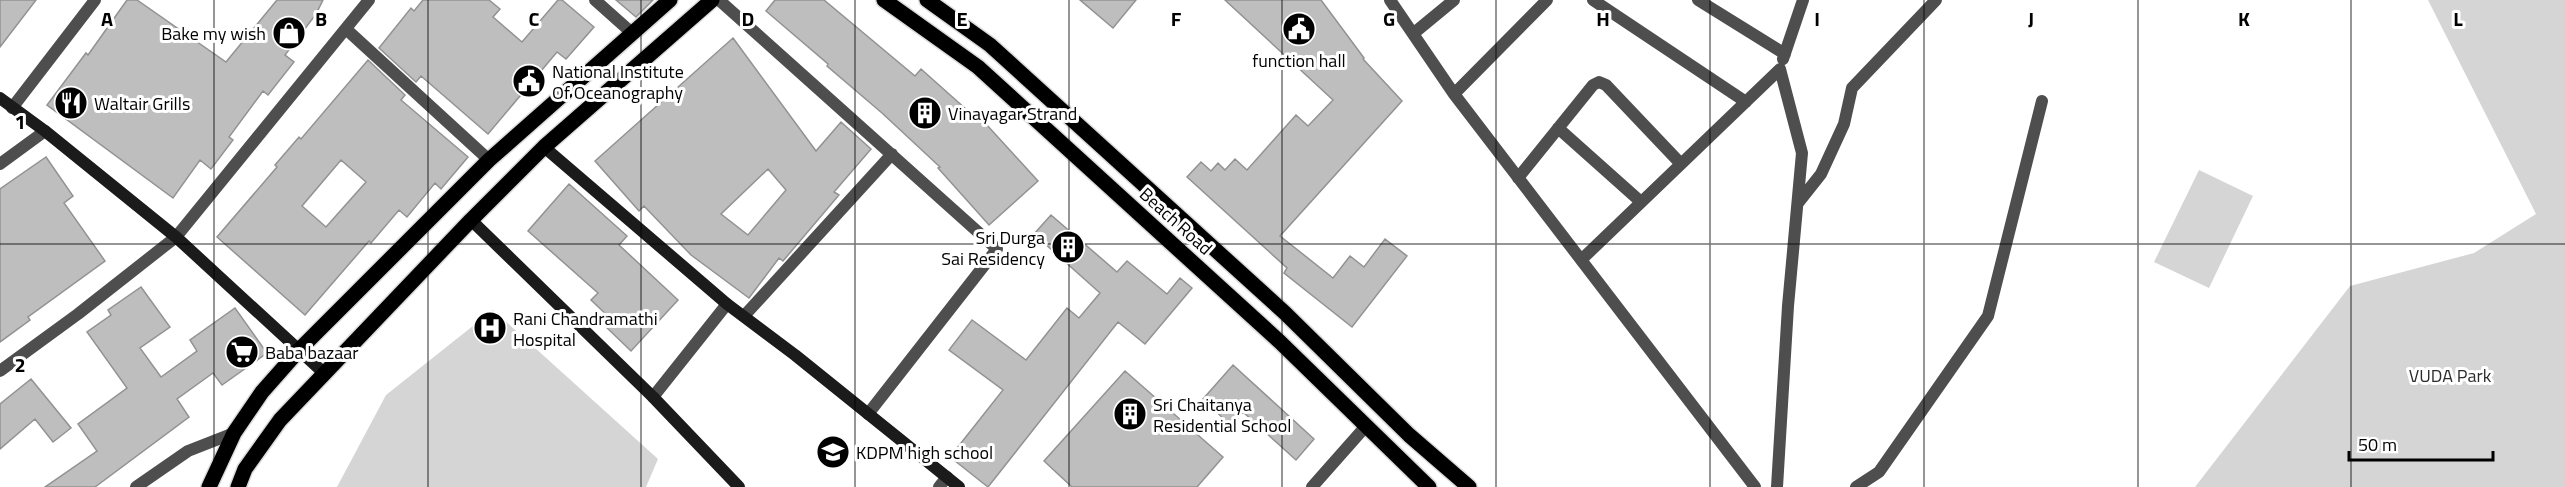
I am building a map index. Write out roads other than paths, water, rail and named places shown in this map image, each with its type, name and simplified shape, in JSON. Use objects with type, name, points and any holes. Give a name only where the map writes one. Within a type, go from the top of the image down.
[{"type":"main road","points":[[209,487],[234,433],[262,392],[300,349],[489,160],[670,0]]},
{"type":"main road","points":[[237,487],[245,470],[280,420],[471,220],[544,147],[712,0]]},
{"type":"main road","name":"Beach Road","points":[[884,0],[978,67],[1280,342],[1429,487]]},
{"type":"main road","name":"Beach Road","points":[[927,0],[990,45],[1285,313],[1409,435],[1469,487]]},
{"type":"street","points":[[12,108],[95,0]]},
{"type":"street","points":[[0,371],[78,314],[176,237],[369,0]]},
{"type":"street","points":[[595,0],[632,33]]},
{"type":"street","points":[[719,0],[997,249],[868,414]]},
{"type":"street","points":[[1390,0],[1454,94],[1755,487]]},
{"type":"street","points":[[1414,33],[1454,0]]},
{"type":"street","points":[[1454,94],[1547,0]]},
{"type":"street","points":[[1593,0],[1746,102]]},
{"type":"street","points":[[1698,0],[1785,54]]},
{"type":"street","points":[[1581,260],[1780,69],[1803,0]]},
{"type":"street","points":[[1797,204],[1821,174],[1844,124],[1852,88],[1936,0]]},
{"type":"street","points":[[346,29],[489,160]]},
{"type":"street","points":[[1777,487],[1802,153],[1780,69]]},
{"type":"street","points":[[1518,178],[1593,85],[1599,81],[1606,85],[1681,164]]},
{"type":"street","points":[[0,98],[45,131],[176,237],[325,374]]},
{"type":"street","points":[[1856,487],[1879,472],[1988,316],[2042,101]]},
{"type":"street","points":[[1558,128],[1641,202]]},
{"type":"street","points":[[0,164],[45,131]]},
{"type":"street","points":[[544,147],[727,304],[868,414],[943,482],[959,487]]},
{"type":"street","points":[[744,315],[891,154]]},
{"type":"street","points":[[471,220],[653,397],[739,487]]},
{"type":"street","points":[[653,397],[727,304]]},
{"type":"street","points":[[1312,487],[1366,426]]},
{"type":"street","points":[[136,487],[188,451],[234,433]]},
{"type":"place","name":"function hall","points":[[1299,29]]},
{"type":"place","name":"Bake my wish","points":[[289,33]]},
{"type":"place","name":"National Institute Of Oceanography","points":[[529,81]]},
{"type":"place","name":"Waltair Grills","points":[[71,103]]},
{"type":"place","name":"Vinayagar Strand","points":[[925,113]]},
{"type":"place","name":"Sri Durga Sai Residency","points":[[1068,247]]},
{"type":"place","name":"Rani Chandramathi Hospital","points":[[490,328]]},
{"type":"place","name":"Baba bazaar","points":[[242,352]]},
{"type":"place","name":"Sri Chaitanya Residential School","points":[[1130,414]]},
{"type":"place","name":"KDPM high school","points":[[833,452]]},
{"type":"park label","name":"VUDA Park","points":[[2450,375]]}]
